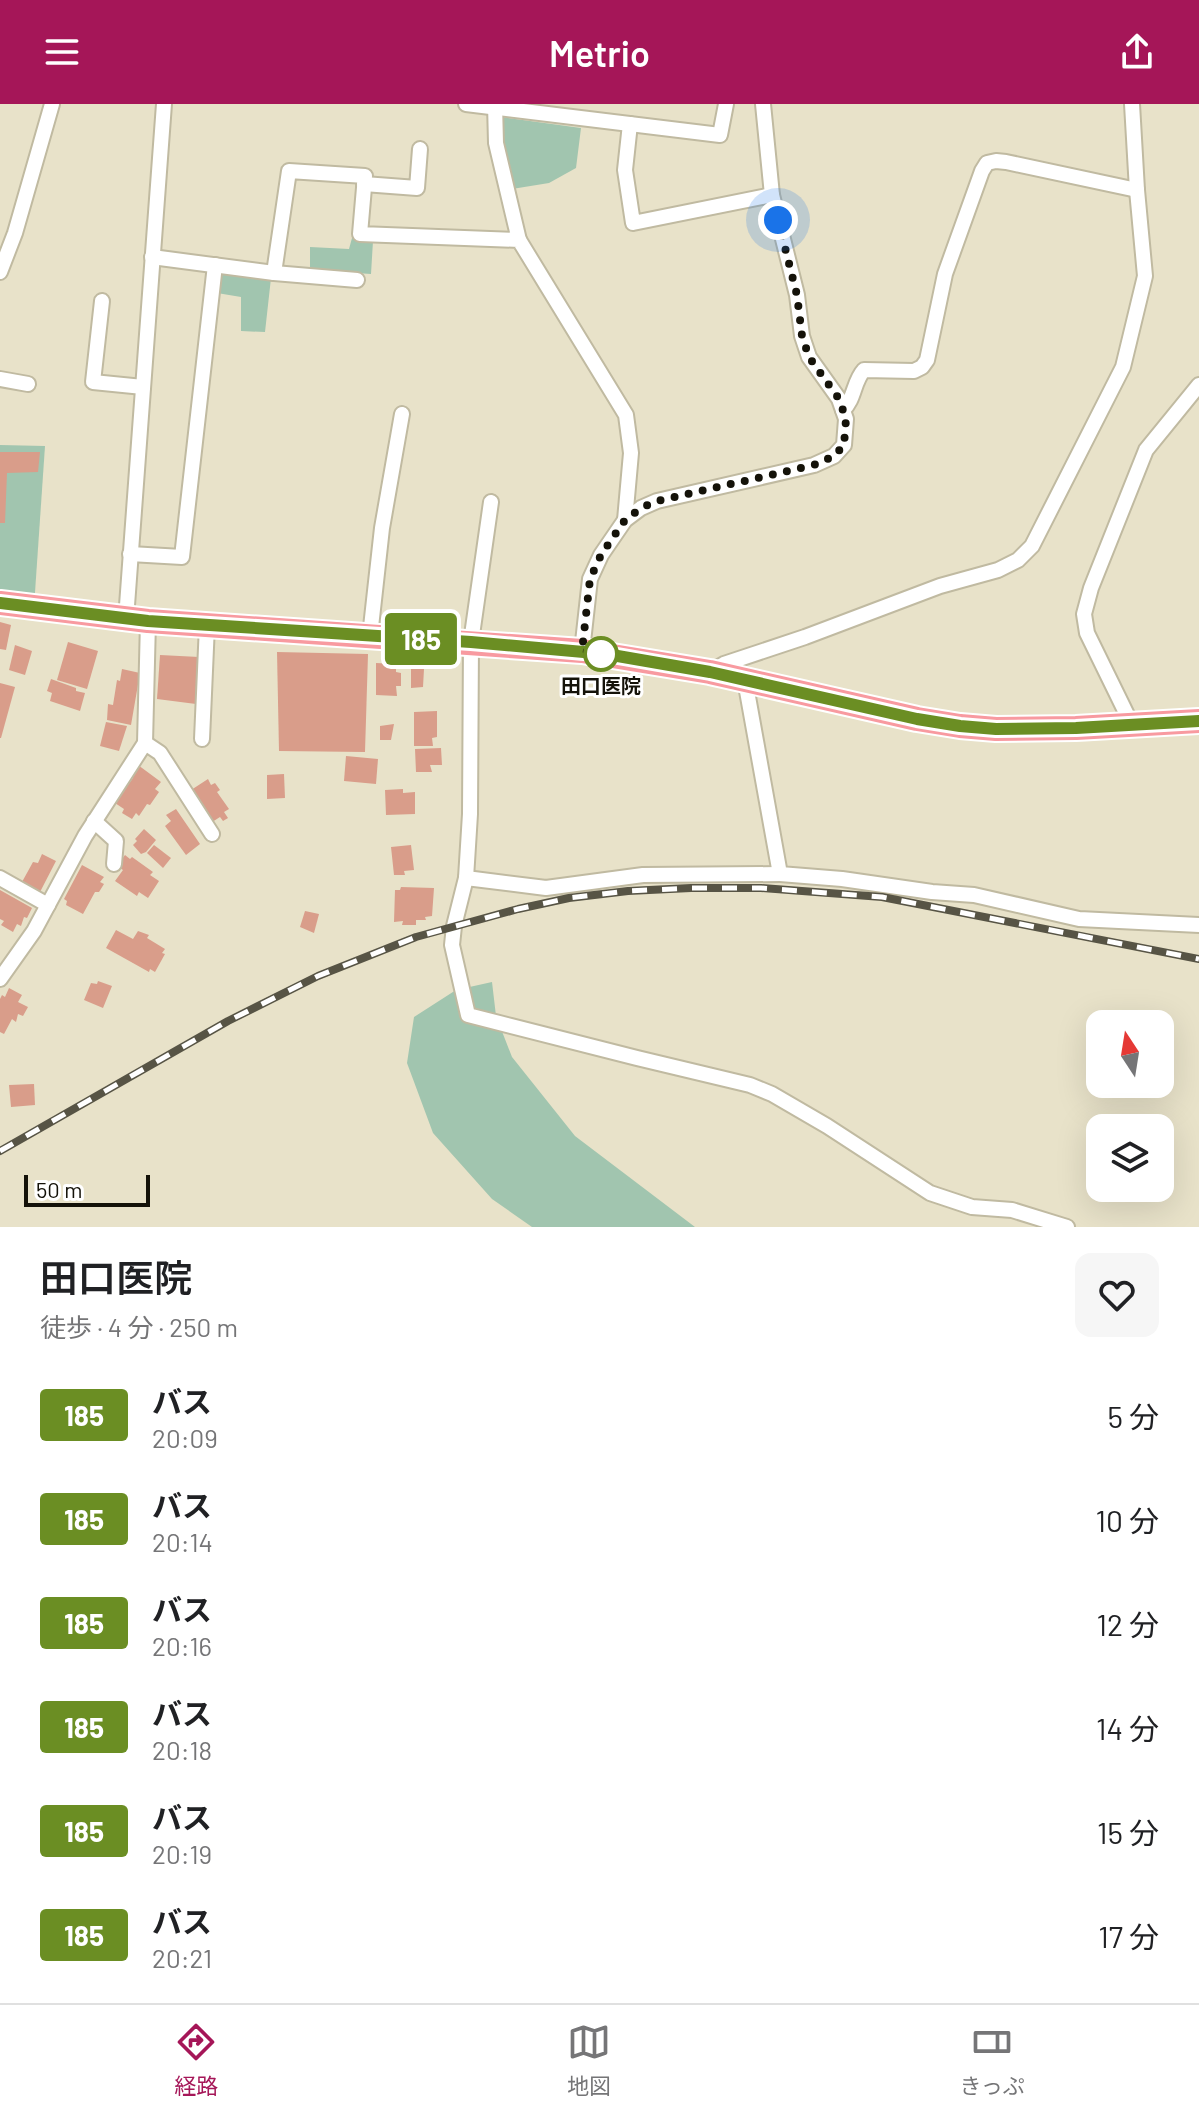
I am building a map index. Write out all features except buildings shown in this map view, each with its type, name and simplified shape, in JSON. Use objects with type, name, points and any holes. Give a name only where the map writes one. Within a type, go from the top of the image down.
[{"type":"highway","points":[[0,603],[137,620],[582,651],[710,672],[960,726],[1034,729],[1199,721]]},
{"type":"street","points":[[0,272],[15,233],[52,104]]},
{"type":"street","points":[[0,979],[34,931],[94,821],[145,743],[130,554],[164,104]]},
{"type":"street","points":[[466,104],[720,135],[726,104]]},
{"type":"street","points":[[582,651],[590,579],[601,555],[625,520],[657,501],[814,465],[834,456],[844,445],[846,419],[839,399],[809,357],[802,336],[797,295],[772,195],[763,104]]},
{"type":"street","points":[[710,672],[724,664],[940,586],[998,570],[1018,560],[1032,546],[1123,367],[1145,276],[1132,104]]},
{"type":"street","points":[[495,106],[496,143],[519,240],[626,415],[631,453],[625,520]]},
{"type":"street","points":[[630,124],[625,170],[633,223],[772,195]]},
{"type":"street","points":[[364,184],[417,188],[420,149]]},
{"type":"street","points":[[843,410],[850,404],[857,378],[864,370],[914,371],[927,360],[945,274],[987,163],[1006,162],[1137,190]]},
{"type":"street","points":[[274,273],[289,171],[365,176],[360,234],[519,240]]},
{"type":"street","points":[[152,257],[357,280]]},
{"type":"street","points":[[130,554],[182,557],[215,265]]},
{"type":"street","points":[[102,301],[93,382],[143,387]]},
{"type":"street","points":[[0,379],[28,384]]},
{"type":"street","points":[[1132,725],[1087,633],[1084,614],[1091,588],[1146,450],[1199,385]]},
{"type":"street","points":[[370,636],[382,528],[402,414]]},
{"type":"street","points":[[491,502],[471,642],[470,814],[466,878],[452,945],[468,1015],[750,1085],[827,1126],[930,1193],[972,1207],[1012,1210],[1067,1227]]},
{"type":"street","points":[[202,739],[207,625]]},
{"type":"street","points":[[745,680],[780,874]]},
{"type":"street","points":[[145,743],[160,753],[212,834]]},
{"type":"street","points":[[94,821],[116,841],[114,864]]},
{"type":"street","points":[[466,878],[546,888],[643,875],[780,874],[974,895],[1079,919],[1199,925]]},
{"type":"street","points":[[0,878],[48,905]]},
{"type":"green space","points":[[500,117],[581,128],[576,168],[549,183],[512,189],[506,169]]},
{"type":"green space","points":[[352,238],[373,241],[371,274],[310,270],[310,247],[349,249]]},
{"type":"green space","points":[[219,271],[271,278],[265,332],[241,331],[241,297],[217,293]]},
{"type":"green space","points":[[0,445],[45,446],[34,607],[0,603]]},
{"type":"green space","points":[[492,982],[496,1016],[512,1057],[575,1136],[695,1227],[532,1227],[492,1199],[433,1133],[407,1063],[414,1017],[456,990]]},
{"type":"railway","points":[[0,1151],[228,1021],[318,976],[416,937],[569,898],[691,888],[761,888],[882,897],[1199,959]]},
{"type":"bus line","name":"185","points":[[0,603],[148,621],[606,654],[710,672],[960,726],[1076,728],[1199,721]]},
{"type":"place","name":"田口医院","points":[[601,654]]},
{"type":"route","points":[[601,654],[582,651],[590,579],[601,555],[625,520],[657,501],[814,465],[834,456],[844,445],[846,419],[839,399],[809,357],[802,336],[797,295],[778,220]]}]
